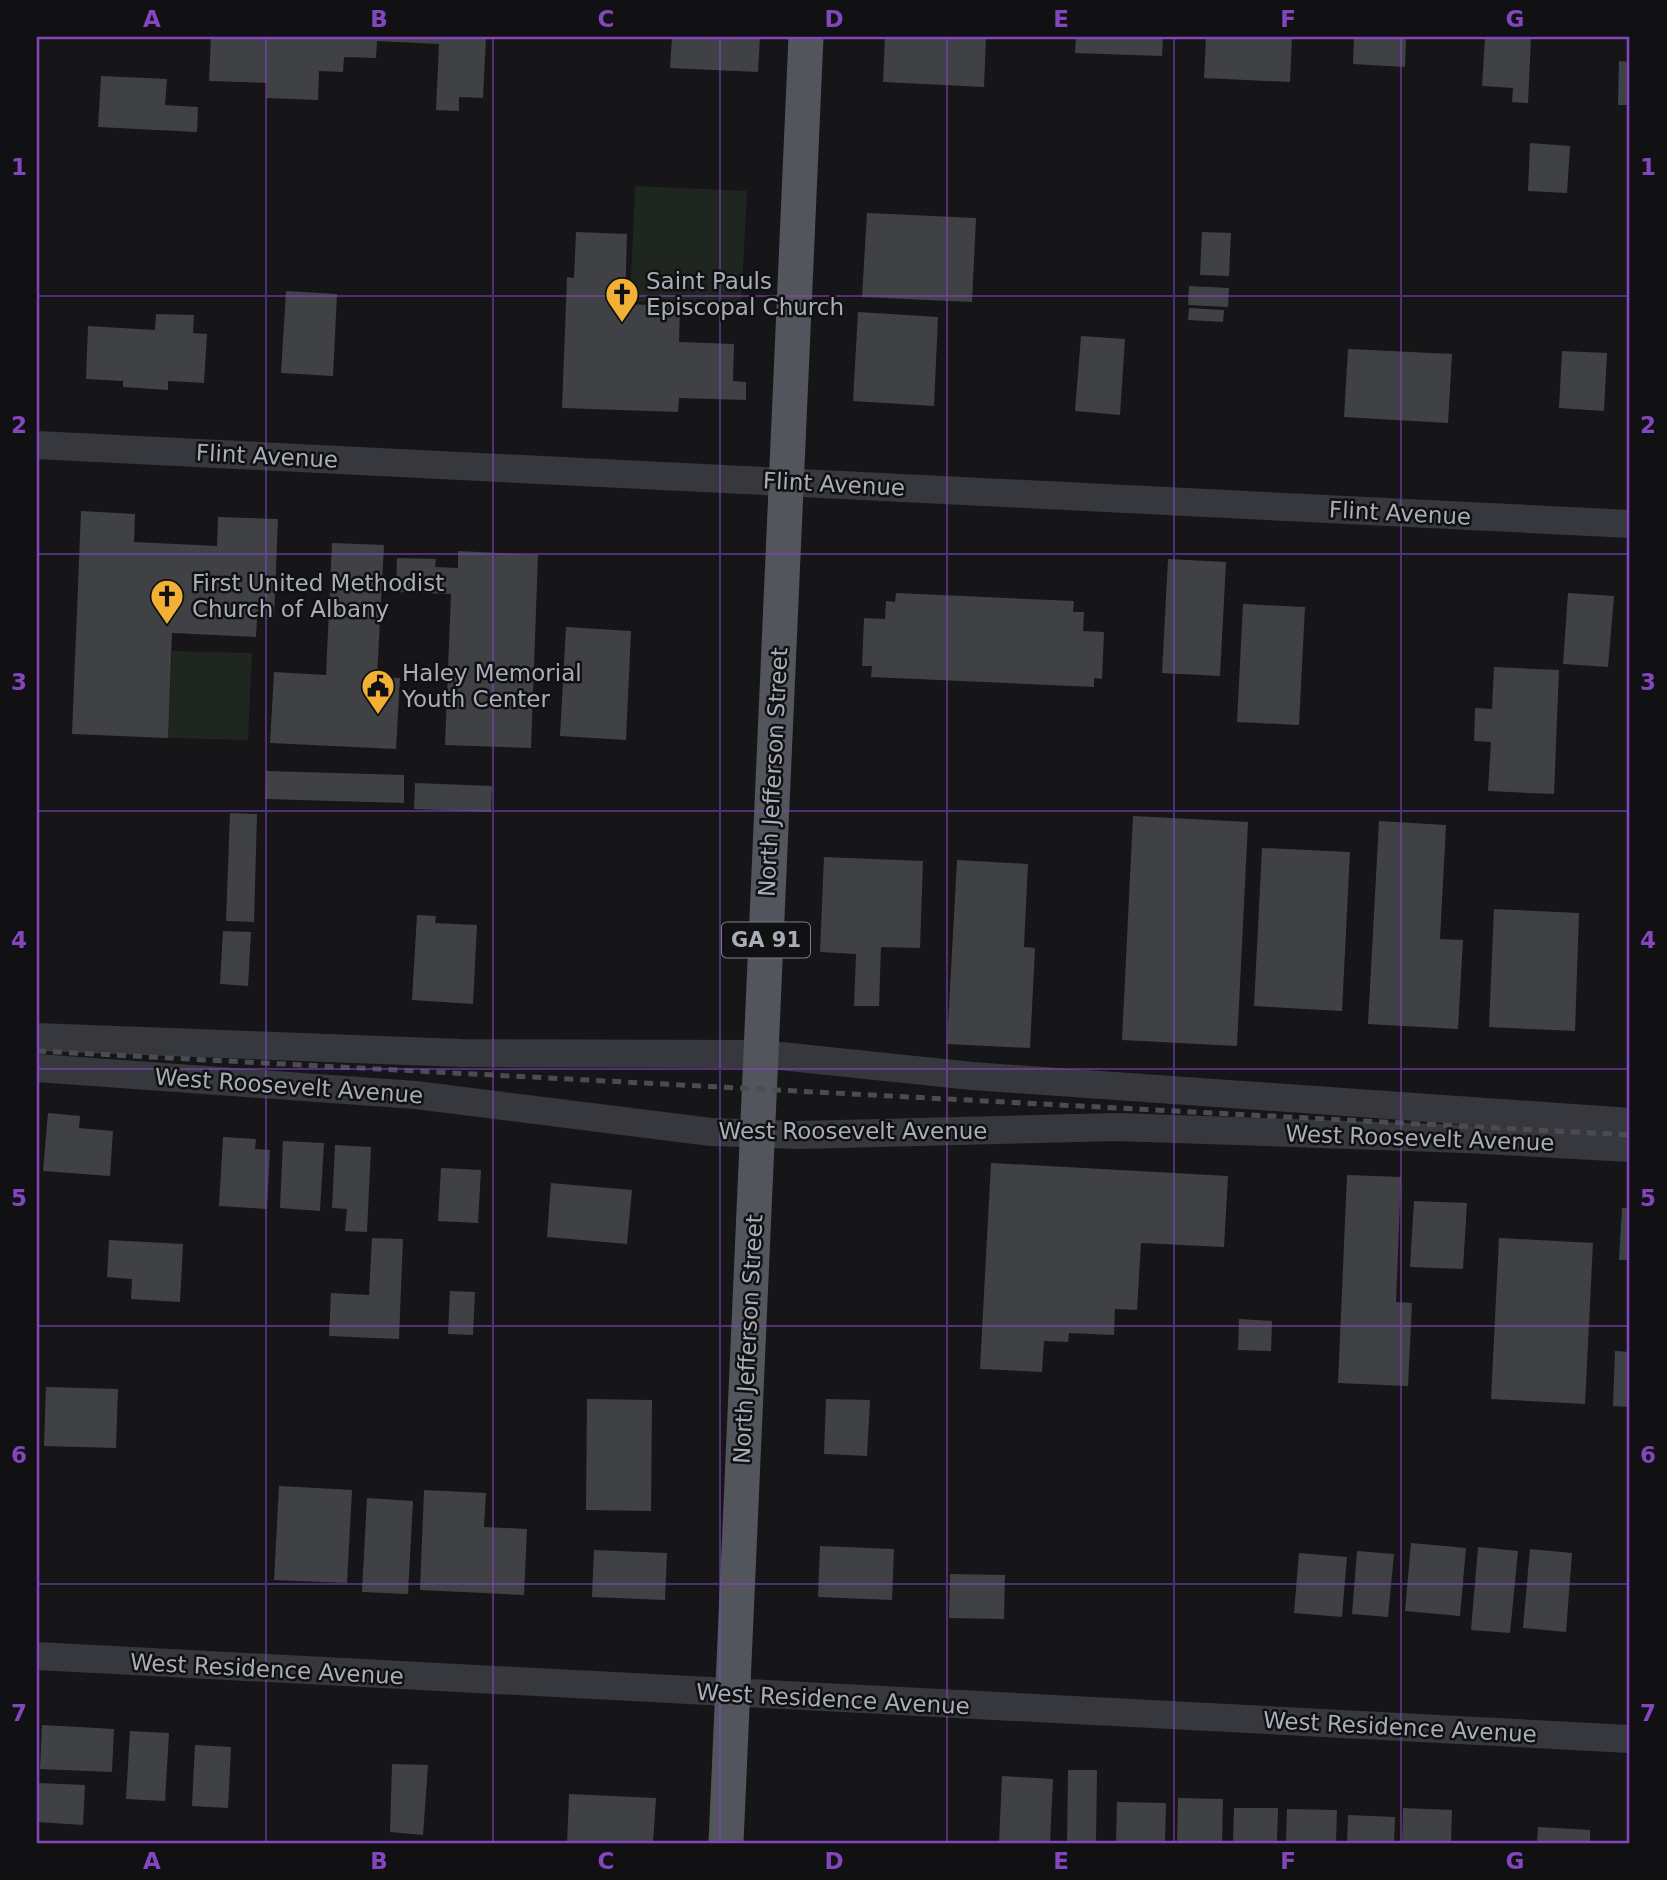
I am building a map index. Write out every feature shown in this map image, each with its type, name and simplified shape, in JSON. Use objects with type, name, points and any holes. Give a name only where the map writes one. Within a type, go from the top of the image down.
[{"type":"main road","name":"North Jefferson Street","points":[[726,1843],[806,37]]},
{"type":"street","name":"Flint Avenue","points":[[37,445],[1630,524]]},
{"type":"street","name":"West Roosevelt Avenue","points":[[37,1037],[461,1053],[761,1054],[972,1076],[1630,1122]]},
{"type":"street","name":"West Roosevelt Avenue","points":[[37,1068],[416,1095],[700,1131],[757,1134],[1117,1127],[1465,1139],[1630,1148]]},
{"type":"street","name":"West Residence Avenue","points":[[37,1656],[1630,1739]]},
{"type":"shaded area","points":[[635,186],[747,191],[741,306],[630,301]]},
{"type":"shaded area","points":[[172,651],[252,653],[248,740],[168,738]]},
{"type":"building","points":[[211,37],[486,37],[483,98],[459,97],[459,111],[436,110],[439,44],[377,41],[376,58],[344,57],[343,72],[319,71],[318,100],[266,98],[267,83],[209,81]]},
{"type":"building","points":[[672,37],[760,37],[758,72],[670,68]]},
{"type":"building","points":[[885,37],[986,37],[984,87],[883,82]]},
{"type":"building","points":[[1076,37],[1163,37],[1162,56],[1075,53]]},
{"type":"building","points":[[1206,37],[1292,37],[1290,82],[1204,78]]},
{"type":"building","points":[[1354,37],[1406,37],[1405,67],[1353,64]]},
{"type":"building","points":[[1485,37],[1531,37],[1528,103],[1512,102],[1513,88],[1482,86]]},
{"type":"building","points":[[1619,61],[1630,62],[1630,105],[1618,105]]},
{"type":"building","points":[[101,76],[167,79],[165,105],[198,107],[197,132],[98,127]]},
{"type":"building","points":[[1530,143],[1570,146],[1567,193],[1528,191]]},
{"type":"building","points":[[867,213],[976,218],[972,302],[862,297]]},
{"type":"building","name":"Saint Pauls Episcopal Church","points":[[576,232],[627,234],[625,304],[680,306],[679,342],[734,344],[733,381],[746,382],[746,400],[679,398],[678,412],[562,408],[567,277],[574,278]]},
{"type":"building","points":[[1202,232],[1231,233],[1229,276],[1200,275]]},
{"type":"building","points":[[1189,286],[1229,288],[1228,307],[1188,305]]},
{"type":"building","points":[[286,291],[337,294],[333,376],[281,373]]},
{"type":"building","points":[[1189,308],[1224,310],[1223,322],[1188,320]]},
{"type":"building","points":[[858,312],[938,317],[934,406],[853,401]]},
{"type":"building","points":[[156,314],[194,315],[193,333],[207,334],[204,383],[168,381],[168,390],[123,387],[123,381],[86,379],[88,326],[155,330]]},
{"type":"building","points":[[1081,336],[1125,339],[1120,415],[1075,411]]},
{"type":"building","points":[[1348,349],[1452,354],[1448,423],[1344,417]]},
{"type":"building","points":[[1562,351],[1607,353],[1604,411],[1559,408]]},
{"type":"building","name":"First United Methodist Church of Albany","points":[[81,511],[135,514],[134,542],[217,546],[218,517],[278,519],[274,619],[257,619],[256,637],[172,633],[168,738],[72,734]]},
{"type":"building","points":[[332,543],[384,545],[377,677],[400,678],[396,749],[270,743],[274,672],[326,675]]},
{"type":"building","points":[[458,551],[538,555],[531,748],[445,745],[451,594],[396,592],[397,558],[436,559],[435,567],[458,568]]},
{"type":"building","points":[[1168,559],[1226,562],[1220,676],[1162,673]]},
{"type":"building","points":[[896,593],[1074,601],[1073,612],[1084,612],[1083,631],[1104,632],[1102,679],[1094,678],[1094,687],[871,677],[872,666],[862,666],[864,618],[885,619],[886,601],[895,602]]},
{"type":"building","points":[[1568,593],[1614,596],[1608,667],[1563,664]]},
{"type":"building","points":[[1243,604],[1305,607],[1299,725],[1237,722]]},
{"type":"building","points":[[566,627],[631,631],[626,740],[560,736]]},
{"type":"building","points":[[1494,667],[1559,670],[1554,794],[1488,791],[1491,742],[1474,741],[1475,708],[1492,709]]},
{"type":"building","points":[[266,771],[404,775],[404,803],[265,799]]},
{"type":"building","points":[[415,783],[492,786],[491,812],[414,809]]},
{"type":"building","points":[[230,813],[257,814],[254,922],[226,921]]},
{"type":"building","points":[[1133,816],[1248,822],[1237,1046],[1122,1040]]},
{"type":"building","points":[[1379,821],[1446,825],[1440,939],[1463,940],[1458,1029],[1368,1024]]},
{"type":"building","points":[[1262,848],[1350,852],[1342,1011],[1254,1006]]},
{"type":"building","points":[[824,857],[923,861],[920,948],[881,947],[879,1006],[854,1006],[856,954],[820,952]]},
{"type":"building","points":[[957,860],[1028,864],[1024,947],[1035,948],[1030,1048],[947,1044]]},
{"type":"building","points":[[1494,909],[1579,913],[1575,1031],[1489,1027]]},
{"type":"building","points":[[417,915],[436,916],[435,923],[477,925],[473,1004],[412,1000]]},
{"type":"building","points":[[223,931],[251,932],[248,986],[220,984]]},
{"type":"building","points":[[48,1113],[80,1116],[79,1128],[113,1131],[110,1176],[43,1171]]},
{"type":"building","points":[[223,1137],[256,1139],[255,1149],[270,1150],[267,1209],[219,1206]]},
{"type":"building","points":[[283,1141],[324,1143],[320,1211],[280,1208]]},
{"type":"building","points":[[335,1145],[371,1147],[367,1232],[345,1231],[347,1209],[332,1208]]},
{"type":"building","points":[[991,1163],[1228,1176],[1224,1247],[1141,1243],[1137,1310],[1115,1309],[1114,1335],[1069,1333],[1068,1342],[1044,1341],[1042,1372],[980,1369]]},
{"type":"building","points":[[441,1168],[481,1170],[478,1223],[438,1221]]},
{"type":"building","points":[[1347,1175],[1401,1177],[1396,1302],[1412,1303],[1408,1386],[1338,1383]]},
{"type":"building","points":[[551,1183],[632,1190],[627,1244],[547,1237]]},
{"type":"building","points":[[1414,1201],[1467,1203],[1463,1269],[1410,1267]]},
{"type":"building","points":[[1622,1208],[1630,1208],[1630,1260],[1619,1260]]},
{"type":"building","points":[[372,1238],[403,1239],[399,1339],[329,1336],[331,1293],[369,1295]]},
{"type":"building","points":[[1499,1238],[1593,1243],[1585,1404],[1491,1399]]},
{"type":"building","points":[[109,1240],[183,1244],[180,1302],[131,1299],[132,1279],[107,1277]]},
{"type":"building","points":[[450,1291],[475,1292],[473,1335],[448,1334]]},
{"type":"building","points":[[1239,1319],[1272,1321],[1271,1351],[1238,1350]]},
{"type":"building","points":[[1615,1351],[1630,1352],[1630,1407],[1613,1406]]},
{"type":"building","points":[[46,1387],[118,1389],[116,1448],[44,1446]]},
{"type":"building","points":[[587,1399],[652,1400],[651,1511],[586,1510]]},
{"type":"building","points":[[826,1399],[870,1400],[867,1456],[824,1454]]},
{"type":"building","points":[[279,1486],[352,1490],[347,1583],[274,1580]]},
{"type":"building","points":[[424,1490],[486,1493],[484,1527],[527,1529],[524,1595],[420,1590]]},
{"type":"building","points":[[367,1498],[413,1501],[408,1594],[362,1592]]},
{"type":"building","points":[[1411,1543],[1466,1548],[1460,1616],[1405,1611]]},
{"type":"building","points":[[820,1546],[894,1549],[892,1600],[818,1597]]},
{"type":"building","points":[[1478,1547],[1518,1551],[1510,1633],[1471,1630]]},
{"type":"building","points":[[1530,1549],[1572,1553],[1566,1632],[1523,1628]]},
{"type":"building","points":[[594,1550],[667,1553],[665,1600],[592,1597]]},
{"type":"building","points":[[1357,1551],[1394,1554],[1388,1617],[1352,1614]]},
{"type":"building","points":[[1299,1553],[1347,1557],[1342,1617],[1294,1613]]},
{"type":"building","points":[[950,1574],[1005,1575],[1004,1619],[949,1618]]},
{"type":"building","points":[[42,1725],[114,1729],[112,1772],[40,1769]]},
{"type":"building","points":[[130,1731],[169,1733],[165,1801],[126,1799]]},
{"type":"building","points":[[195,1745],[231,1747],[228,1808],[192,1806]]},
{"type":"building","points":[[392,1764],[428,1765],[423,1835],[390,1832]]},
{"type":"building","points":[[1068,1770],[1097,1770],[1096,1843],[1067,1843]]},
{"type":"building","points":[[1002,1776],[1053,1779],[1050,1843],[999,1843]]},
{"type":"building","points":[[37,1783],[85,1785],[83,1825],[37,1822]]},
{"type":"building","points":[[569,1794],[656,1798],[653,1843],[567,1843]]},
{"type":"building","points":[[1178,1798],[1223,1799],[1222,1843],[1177,1843]]},
{"type":"building","points":[[1117,1802],[1166,1803],[1165,1843],[1116,1843]]},
{"type":"building","points":[[1234,1808],[1278,1808],[1277,1843],[1233,1843]]},
{"type":"building","points":[[1403,1808],[1452,1810],[1451,1843],[1402,1843]]},
{"type":"building","points":[[1287,1809],[1337,1810],[1336,1843],[1286,1843]]},
{"type":"building","points":[[1348,1815],[1395,1817],[1394,1843],[1347,1843]]},
{"type":"building","points":[[1538,1827],[1590,1830],[1590,1843],[1537,1843]]},
{"type":"railway","points":[[37,1051],[1630,1135]]},
{"type":"place","name":"Saint Pauls Episcopal Church","points":[[622,324]]},
{"type":"place","name":"First United Methodist Church of Albany","points":[[167,626]]},
{"type":"place","name":"Haley Memorial Youth Center","points":[[378,716]]}]
